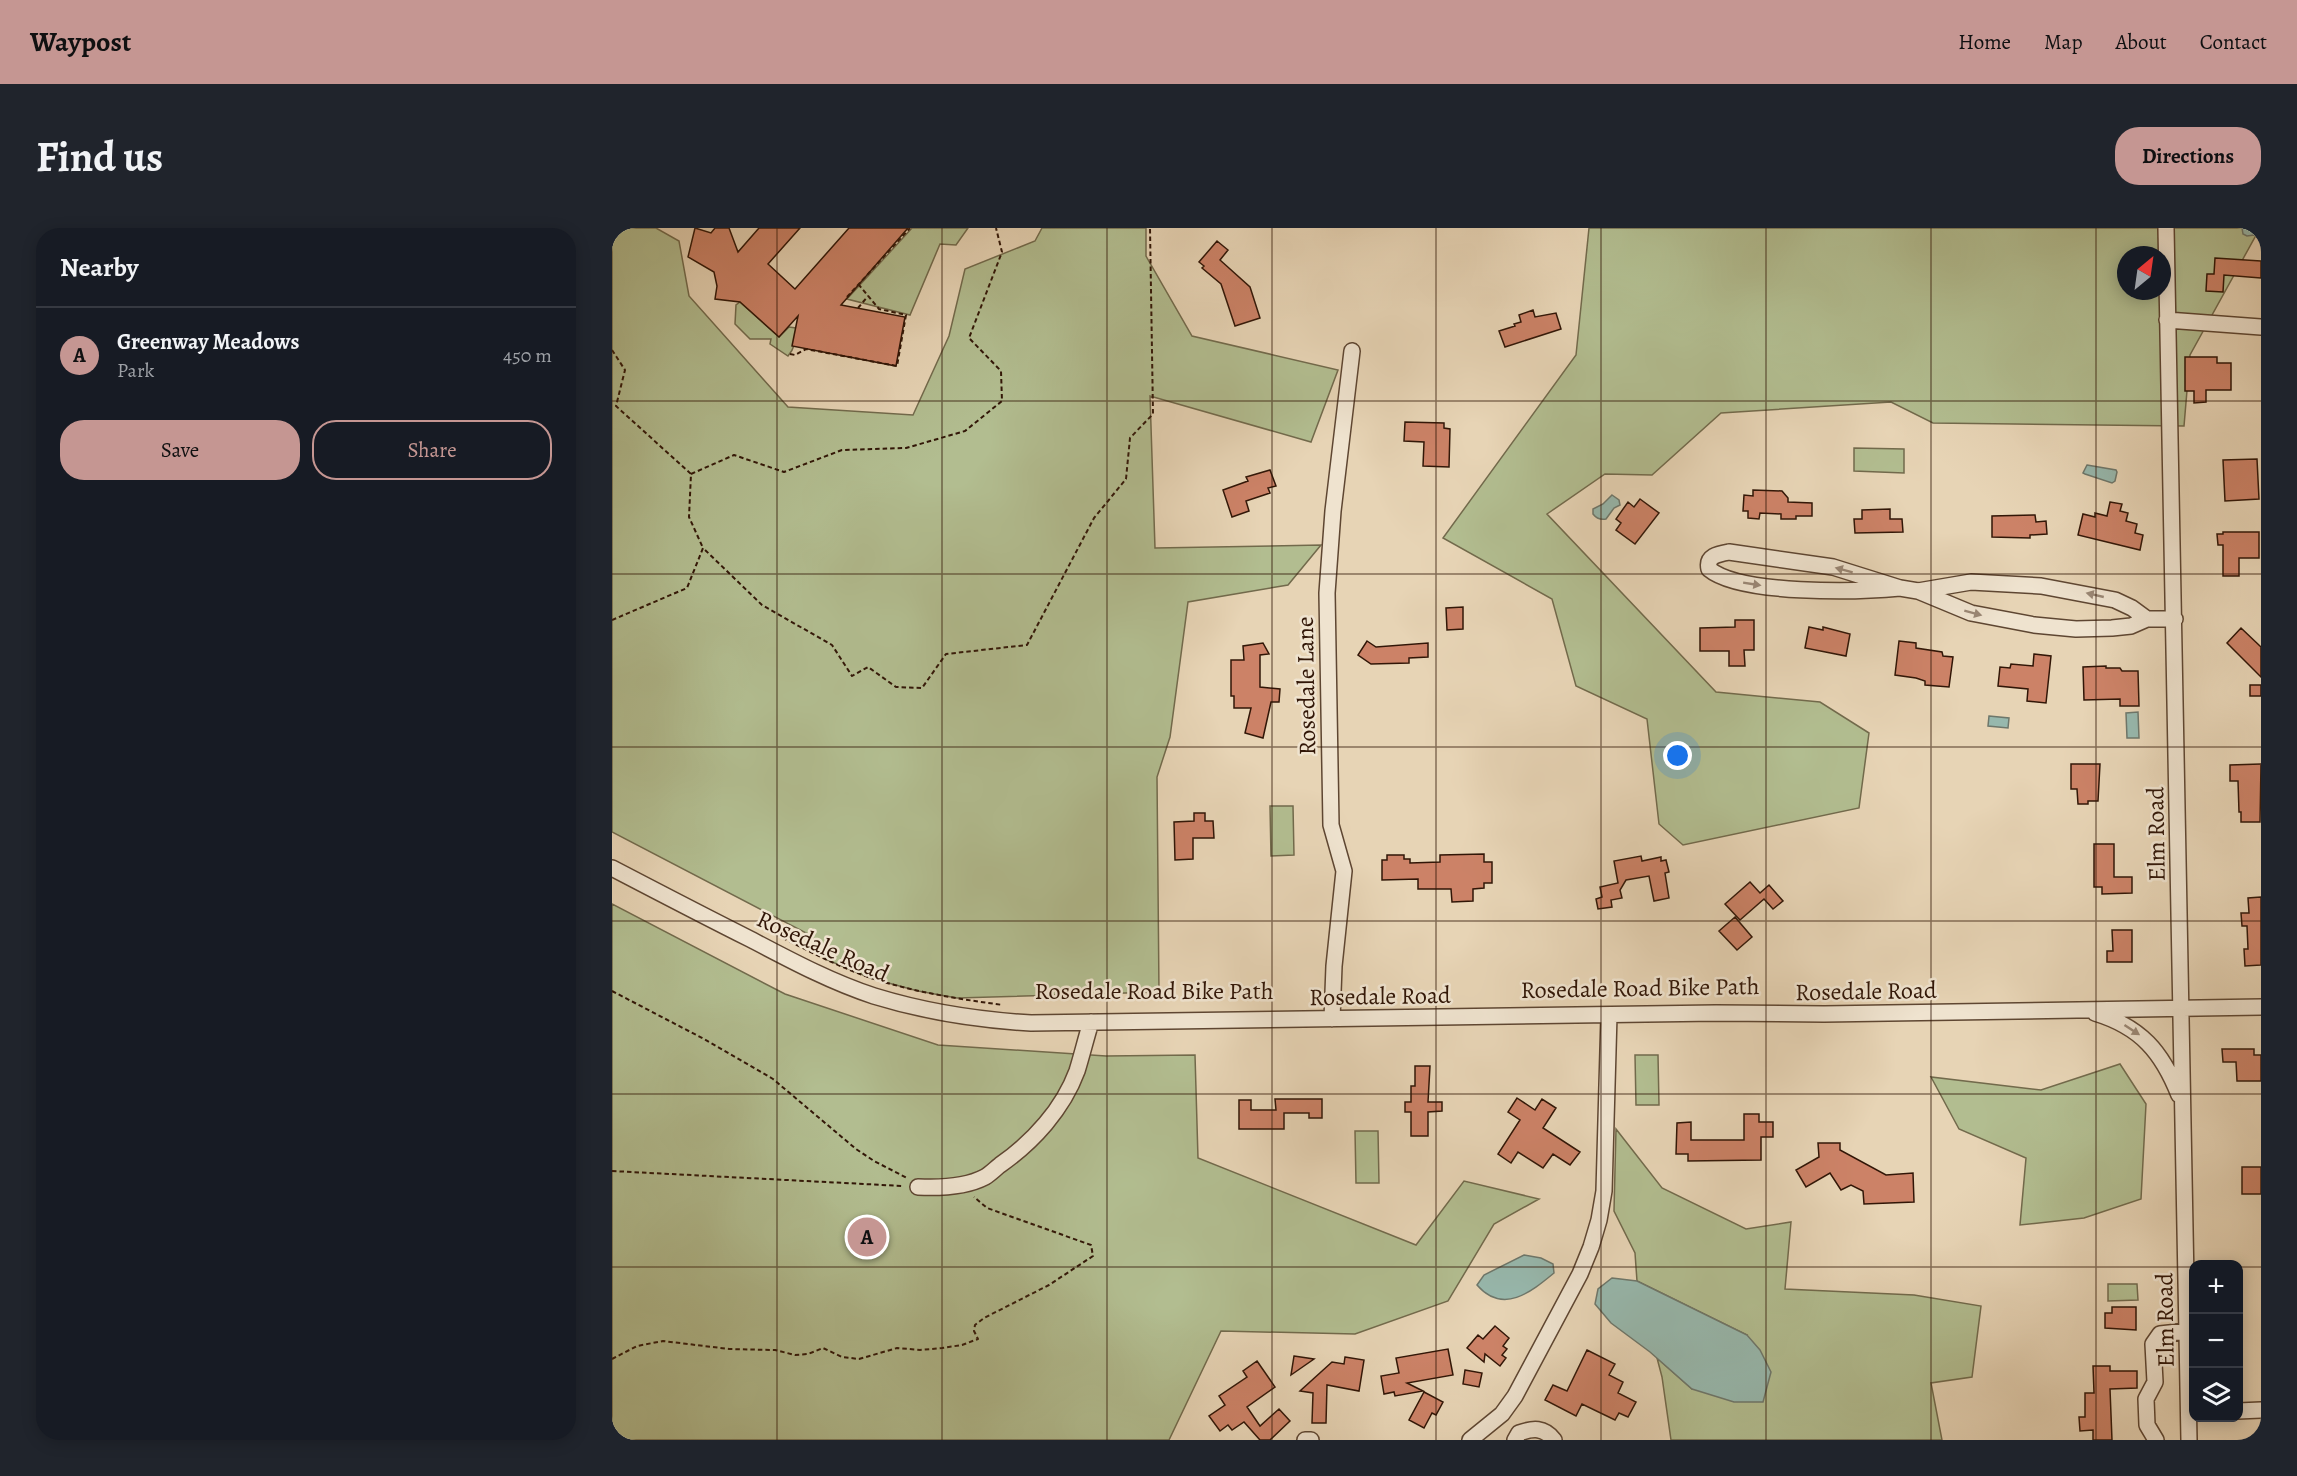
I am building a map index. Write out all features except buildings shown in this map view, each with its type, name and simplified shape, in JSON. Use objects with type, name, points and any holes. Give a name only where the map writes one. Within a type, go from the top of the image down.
[{"type":"street","name":"Elm Road","points":[[2166,228],[2189,1371]]},
{"type":"street","points":[[2168,320],[2261,327]]},
{"type":"street","name":"Rosedale Lane","points":[[1332,1019],[1334,966],[1344,871],[1331,825],[1327,593],[1333,511],[1352,351]]},
{"type":"street","points":[[1900,588],[1864,592],[1752,585],[1718,576],[1709,569],[1708,564],[1717,554],[1729,552],[1833,567],[1900,588],[1918,591],[1971,613],[2034,626],[2112,628],[2131,626],[2147,619],[2175,619]]},
{"type":"street","points":[[1918,591],[1971,582],[2042,586],[2115,600],[2132,608],[2147,619]]},
{"type":"street","name":"Rosedale Road","points":[[612,868],[798,964],[874,996],[956,1016],[994,1021],[1091,1022],[1824,1014],[2261,1007]]},
{"type":"street","points":[[2078,1010],[2116,1021],[2138,1033],[2165,1063],[2182,1102]]},
{"type":"street","points":[[1470,1440],[1487,1429],[1515,1396],[1580,1274],[1591,1247],[1604,1191],[1610,1015]]},
{"type":"street","points":[[914,1183],[935,1188],[986,1177],[1021,1150],[1041,1129],[1062,1100],[1076,1072],[1091,1022]]},
{"type":"street","points":[[2156,1440],[2147,1425],[2146,1399],[2155,1382],[2153,1344],[2160,1334],[2187,1331]]},
{"type":"street","points":[[2243,1411],[2261,1410]]},
{"type":"street","points":[[1502,1414],[1517,1436],[1532,1428],[1549,1433],[1554,1440]]},
{"type":"street","name":"Elm Road","points":[[2189,1440],[2190,1422]]},
{"type":"street","points":[[1305,1440],[1311,1440]]},
{"type":"path","points":[[847,297],[910,228]]},
{"type":"path","points":[[691,474],[734,455],[784,472],[842,450],[906,448],[965,431],[1002,401],[1001,371],[969,338],[1002,252],[996,228]]},
{"type":"path","points":[[612,350],[625,370],[616,406],[691,474],[690,517],[703,548],[762,605],[832,645],[852,676],[868,667],[896,687],[922,688],[946,654],[1027,645],[1094,518],[1126,479],[1130,438],[1152,414],[1150,228]]},
{"type":"path","points":[[790,354],[795,355],[806,349],[897,366],[906,315],[879,309],[859,285]]},
{"type":"path","points":[[858,308],[868,296]]},
{"type":"path","points":[[612,620],[687,588],[703,548]]},
{"type":"path","name":"Rosedale Road Bike Path","points":[[761,927],[825,959],[870,978],[918,991],[1006,1005]]},
{"type":"path","points":[[612,991],[695,1034],[773,1079],[856,1149],[914,1183]]},
{"type":"path","points":[[612,1171],[914,1183]]},
{"type":"path","points":[[612,1359],[637,1346],[663,1341],[729,1349],[775,1350],[795,1355],[808,1354],[823,1348],[842,1357],[859,1359],[897,1348],[920,1350],[962,1345],[978,1339],[974,1331],[975,1325],[984,1318],[1049,1285],[1093,1256],[1090,1245],[987,1208],[974,1197]]},
{"type":"green space","points":[[612,228],[656,228],[679,241],[689,296],[788,407],[913,415],[949,336],[965,269],[1035,241],[1042,228],[1146,228],[1146,256],[1192,336],[1338,370],[1311,442],[1150,396],[1155,548],[1321,545],[1288,585],[1188,602],[1170,737],[1157,777],[1159,992],[957,998],[918,991],[870,978],[825,959],[812,936],[612,832]]},
{"type":"green space","points":[[912,228],[968,228],[956,245],[940,244],[910,315],[847,299]]},
{"type":"green space","points":[[1589,228],[2260,228],[2190,355],[2184,426],[1933,423],[1891,402],[1721,413],[1652,475],[1605,474],[1547,514],[1716,692],[1820,702],[1869,733],[1859,808],[1683,845],[1659,824],[1647,719],[1576,686],[1552,599],[1443,538],[1576,355]]},
{"type":"green space","points":[[740,302],[779,337],[789,327],[796,328],[794,346],[788,356],[770,344],[771,339],[750,339],[735,324],[736,305]]},
{"type":"green space","points":[[1854,448],[1904,449],[1904,473],[1854,471]]},
{"type":"green space","points":[[1270,806],[1293,806],[1294,855],[1271,856]]},
{"type":"green space","points":[[612,904],[785,994],[938,1045],[1106,1056],[1195,1055],[1198,1158],[1416,1245],[1464,1181],[1539,1199],[1494,1224],[1448,1301],[1355,1334],[1221,1331],[1169,1440],[612,1440]]},
{"type":"green space","points":[[1635,1055],[1658,1055],[1659,1105],[1636,1105]]},
{"type":"green space","points":[[2120,1064],[2146,1104],[2141,1199],[2084,1218],[2020,1225],[2026,1158],[1959,1129],[1931,1077],[2041,1090]]},
{"type":"green space","points":[[1616,1129],[1662,1188],[1746,1229],[1791,1222],[1785,1289],[1914,1295],[1981,1306],[1972,1377],[1931,1383],[1942,1440],[1671,1440],[1657,1358],[1692,1389],[1747,1335],[1637,1281],[1635,1253],[1614,1211]]},
{"type":"green space","points":[[1355,1131],[1378,1131],[1379,1183],[1356,1183]]},
{"type":"green space","points":[[2108,1284],[2137,1284],[2138,1300],[2108,1301]]},
{"type":"water","points":[[2242,228],[2261,228],[2261,237],[2247,236],[2243,234]]},
{"type":"water","points":[[2087,465],[2116,470],[2115,481],[2112,483],[2083,473]]},
{"type":"water","points":[[1612,495],[1619,500],[1620,505],[1614,508],[1606,519],[1595,517],[1593,509],[1603,504]]},
{"type":"water","points":[[2138,712],[2139,738],[2127,738],[2126,713]]},
{"type":"water","points":[[1989,716],[2009,718],[2008,728],[1988,726]]},
{"type":"water","points":[[1524,1255],[1541,1258],[1553,1264],[1554,1273],[1526,1293],[1507,1299],[1487,1294],[1477,1285],[1484,1275]]},
{"type":"water","points":[[1612,1278],[1637,1281],[1747,1335],[1760,1350],[1771,1372],[1763,1402],[1734,1402],[1692,1389],[1650,1352],[1611,1323],[1595,1304],[1598,1289]]},
{"type":"place","name":"Greenway Meadows","points":[[867,1237]]}]
